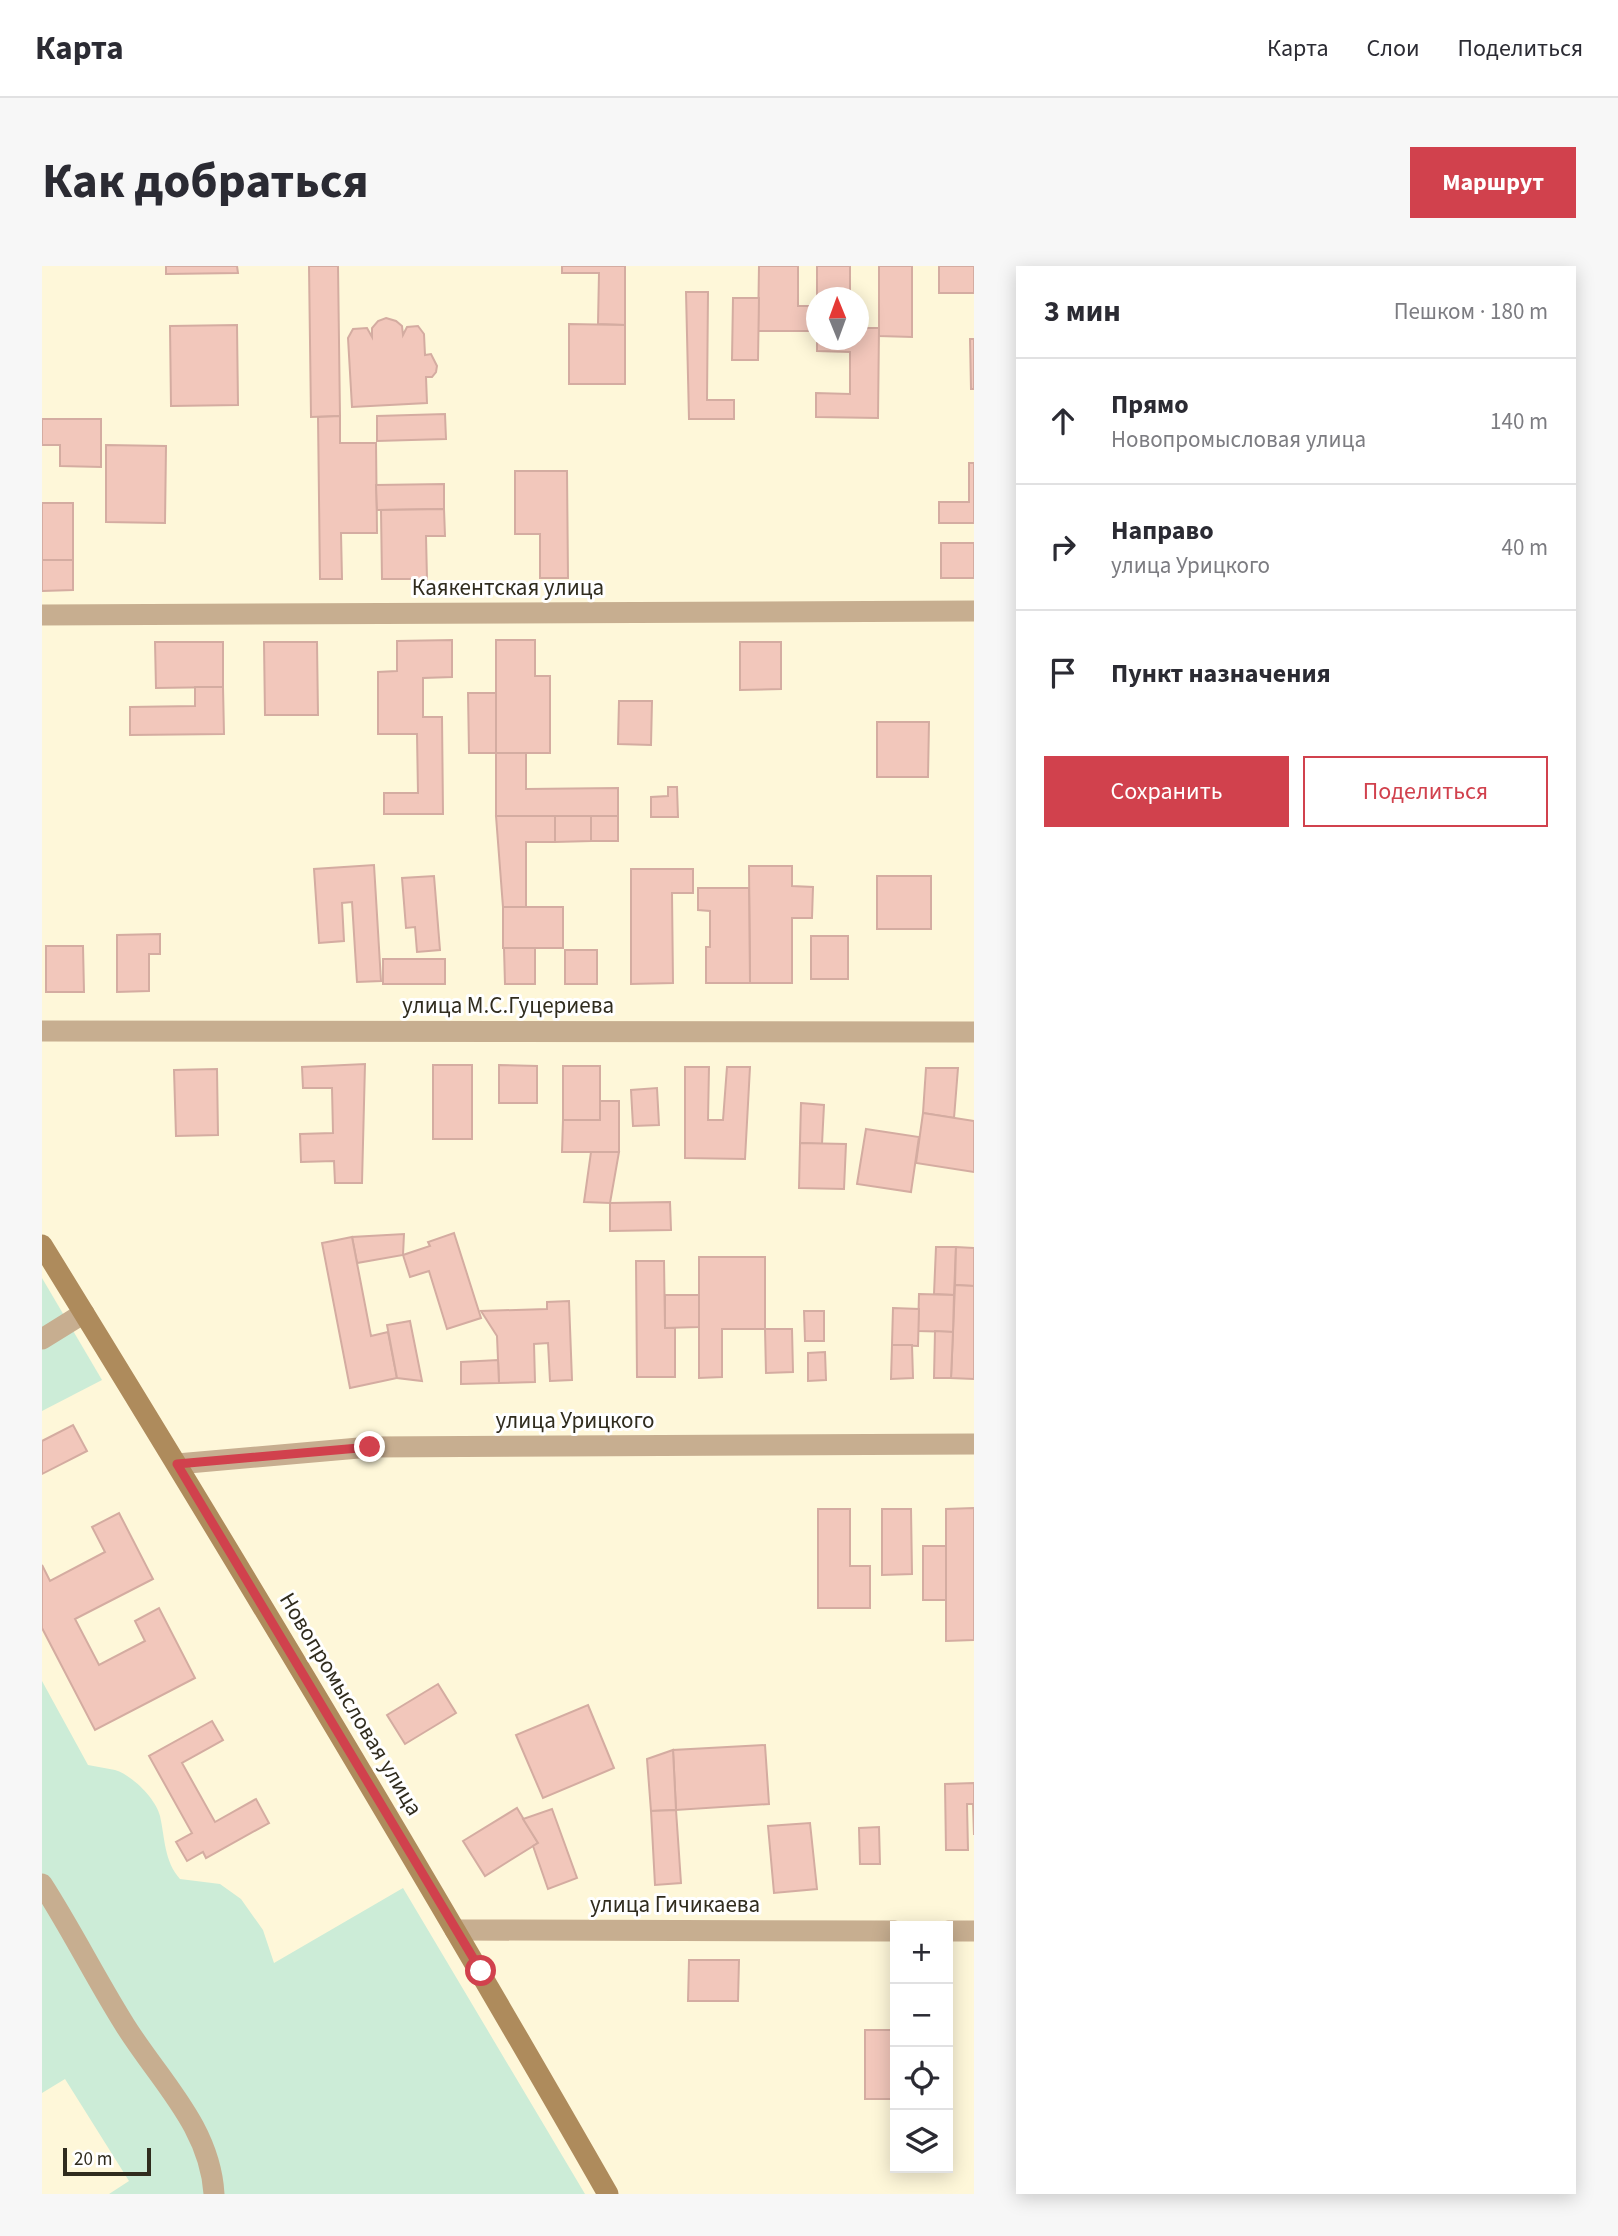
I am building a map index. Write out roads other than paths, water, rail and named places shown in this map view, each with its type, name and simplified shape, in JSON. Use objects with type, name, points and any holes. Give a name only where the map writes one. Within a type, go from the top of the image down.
[{"type":"main road","name":"Новопромысловая улица","points":[[42,1245],[177,1464],[455,1930],[608,2194]]},
{"type":"street","name":"Каякентская улица","points":[[42,615],[974,611]]},
{"type":"street","name":"улица М.С.Гуцериева","points":[[42,1031],[974,1031]]},
{"type":"street","points":[[42,1339],[84,1313]]},
{"type":"street","name":"улица Урицкого","points":[[177,1464],[370,1447],[974,1444]]},
{"type":"street","points":[[42,1884],[125,2025],[196,2129],[213,2176],[214,2194]]},
{"type":"street","name":"улица Гичикаева","points":[[455,1930],[890,1931]]},
{"type":"street","points":[[953,1931],[974,1931]]}]
